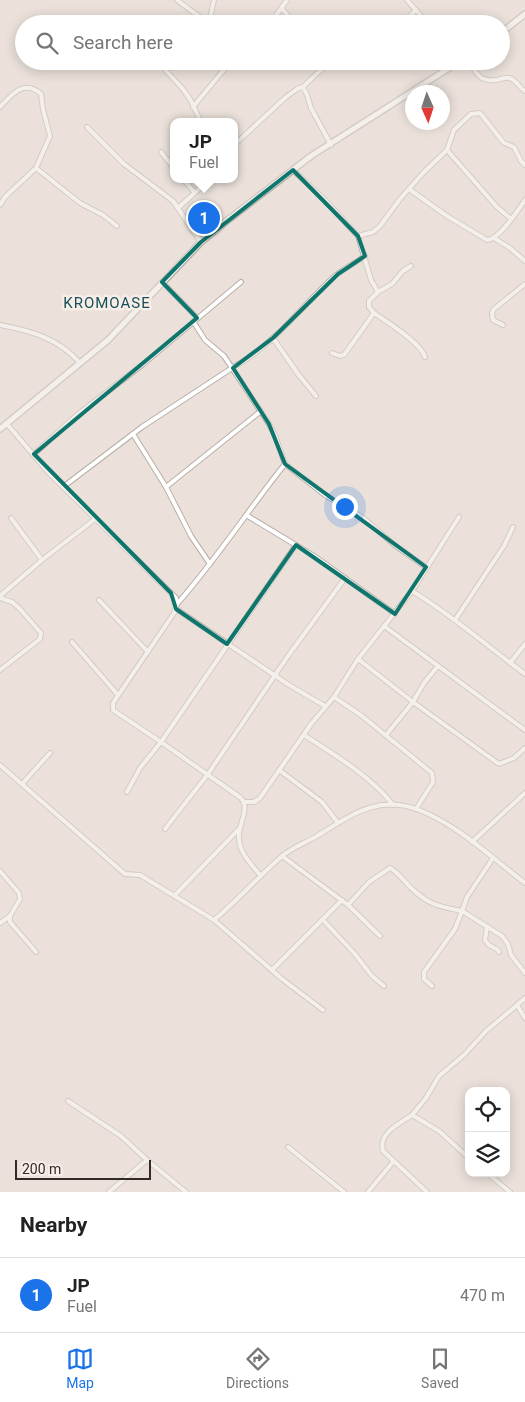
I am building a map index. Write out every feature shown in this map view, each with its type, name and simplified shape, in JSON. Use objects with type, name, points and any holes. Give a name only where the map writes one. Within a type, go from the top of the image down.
[{"type":"street","points":[[177,0],[197,15]]},
{"type":"street","points":[[211,15],[214,0]]},
{"type":"street","points":[[276,15],[287,0]]},
{"type":"street","points":[[407,0],[420,15]]},
{"type":"street","points":[[281,8],[288,15]]},
{"type":"street","points":[[411,15],[416,10]]},
{"type":"street","points":[[510,26],[525,14]]},
{"type":"street","points":[[165,70],[190,99],[199,118]]},
{"type":"street","points":[[193,107],[224,70]]},
{"type":"street","points":[[238,141],[286,97],[297,89],[303,88],[320,70]]},
{"type":"street","points":[[0,429],[108,340],[201,242],[293,170],[446,70]]},
{"type":"street","points":[[474,70],[483,80],[510,78],[525,91]]},
{"type":"street","points":[[0,107],[13,94],[27,87],[33,88],[41,94],[50,136],[36,168],[0,204]]},
{"type":"street","points":[[303,88],[330,145]]},
{"type":"street","points":[[358,236],[373,232],[380,226],[409,189],[447,150],[454,130],[471,114],[476,112],[482,115],[504,143],[514,147],[525,165]]},
{"type":"street","points":[[87,127],[124,164],[173,201],[201,242]]},
{"type":"street","points":[[447,150],[496,206],[511,219]]},
{"type":"street","points":[[161,152],[170,163]]},
{"type":"street","points":[[36,168],[80,203],[103,215],[117,226]]},
{"type":"street","points":[[293,170],[326,201],[358,236],[371,280],[378,292]]},
{"type":"street","points":[[186,183],[194,192]]},
{"type":"street","points":[[178,208],[205,183]]},
{"type":"street","points":[[409,189],[487,240],[494,238],[525,200]]},
{"type":"street","points":[[0,193],[5,197]]},
{"type":"street","points":[[494,238],[510,248],[525,261]]},
{"type":"street","points":[[63,487],[133,434],[194,392],[257,353],[338,274],[365,256]]},
{"type":"street","points":[[411,266],[392,284],[378,292],[369,301],[369,307],[374,313],[410,338],[424,352],[426,357]]},
{"type":"street","points":[[162,282],[195,320],[205,340],[224,356],[275,435],[285,464],[325,495],[362,517],[426,568]]},
{"type":"street","points":[[34,454],[77,415],[142,365],[241,282]]},
{"type":"street","points":[[502,325],[493,320],[492,313],[494,309],[525,284]]},
{"type":"street","points":[[332,353],[340,356],[344,355],[374,313]]},
{"type":"street","points":[[0,325],[44,336],[71,352],[80,363]]},
{"type":"street","points":[[273,338],[316,396]]},
{"type":"street","points":[[166,487],[261,411]]},
{"type":"street","points":[[7,424],[63,487],[176,598],[176,607]]},
{"type":"street","points":[[133,434],[166,487],[191,536],[210,564]]},
{"type":"street","points":[[285,464],[176,607],[112,706],[113,710],[208,774],[245,802],[254,802],[260,798],[304,735],[334,697],[358,659],[412,591],[459,517]]},
{"type":"street","points":[[246,515],[296,545],[395,614]]},
{"type":"street","points":[[11,518],[42,560]]},
{"type":"street","points":[[0,670],[40,639],[42,633],[12,602],[0,597],[42,560],[95,519]]},
{"type":"street","points":[[455,620],[504,546],[512,527]]},
{"type":"street","points":[[126,792],[137,773],[161,742],[296,545]]},
{"type":"street","points":[[165,830],[208,774],[275,675],[345,578]]},
{"type":"street","points":[[412,591],[455,620],[525,674]]},
{"type":"street","points":[[99,600],[148,652]]},
{"type":"street","points":[[176,607],[227,644],[326,706]]},
{"type":"street","points":[[384,626],[525,730]]},
{"type":"street","points":[[72,642],[118,695]]},
{"type":"street","points":[[510,663],[525,644]]},
{"type":"street","points":[[358,659],[413,702],[500,764],[514,758],[525,748]]},
{"type":"street","points":[[386,735],[413,702],[424,683],[438,666]]},
{"type":"street","points":[[334,697],[386,735],[432,773],[433,782],[416,809]]},
{"type":"street","points":[[304,735],[365,778],[384,794],[393,805]]},
{"type":"street","points":[[22,784],[50,753]]},
{"type":"street","points":[[0,765],[124,874],[138,874],[214,920],[272,970],[323,1010]]},
{"type":"street","points":[[279,770],[322,802],[338,823]]},
{"type":"street","points":[[472,842],[525,793]]},
{"type":"street","points":[[245,802],[238,838],[244,855],[260,876]]},
{"type":"street","points":[[214,920],[282,856],[364,808],[393,805],[416,809],[445,823],[525,883]]},
{"type":"street","points":[[174,896],[239,828]]},
{"type":"street","points":[[282,856],[342,900],[380,936]]},
{"type":"street","points":[[432,986],[424,979],[424,972],[455,929],[467,897],[493,858]]},
{"type":"street","points":[[348,905],[370,882],[390,868],[418,894],[433,904],[444,909],[462,911],[502,936],[506,940],[511,955],[525,973]]},
{"type":"street","points":[[0,871],[19,893],[20,899],[10,916],[0,923]]},
{"type":"street","points":[[272,970],[342,900]]},
{"type":"street","points":[[10,916],[12,925],[36,952]]},
{"type":"street","points":[[323,920],[354,953],[372,976],[384,986]]},
{"type":"street","points":[[487,927],[485,940],[499,952]]},
{"type":"street","points":[[427,1192],[392,1162],[383,1151],[381,1144],[383,1137],[412,1115],[426,1098],[439,1076],[464,1055],[486,1031],[525,998]]},
{"type":"street","points":[[517,1005],[525,1018]]},
{"type":"street","points":[[68,1101],[121,1136],[146,1160],[185,1192]]},
{"type":"street","points":[[412,1115],[439,1131],[465,1154]]},
{"type":"street","points":[[288,1147],[344,1192]]},
{"type":"street","points":[[109,1192],[146,1160]]},
{"type":"street","points":[[368,1192],[392,1162]]},
{"type":"street","points":[[492,1177],[510,1192]]},
{"type":"highlighted area","points":[[293,170],[358,236],[365,256],[338,274],[273,338],[233,368],[269,424],[285,464],[426,567],[395,614],[296,545],[227,644],[176,609],[171,593],[34,454],[197,318],[162,282],[201,242]]},
{"type":"place","name":"JP","points":[[204,218]]},
{"type":"district","name":"KROMOASE","points":[[107,303]]}]
